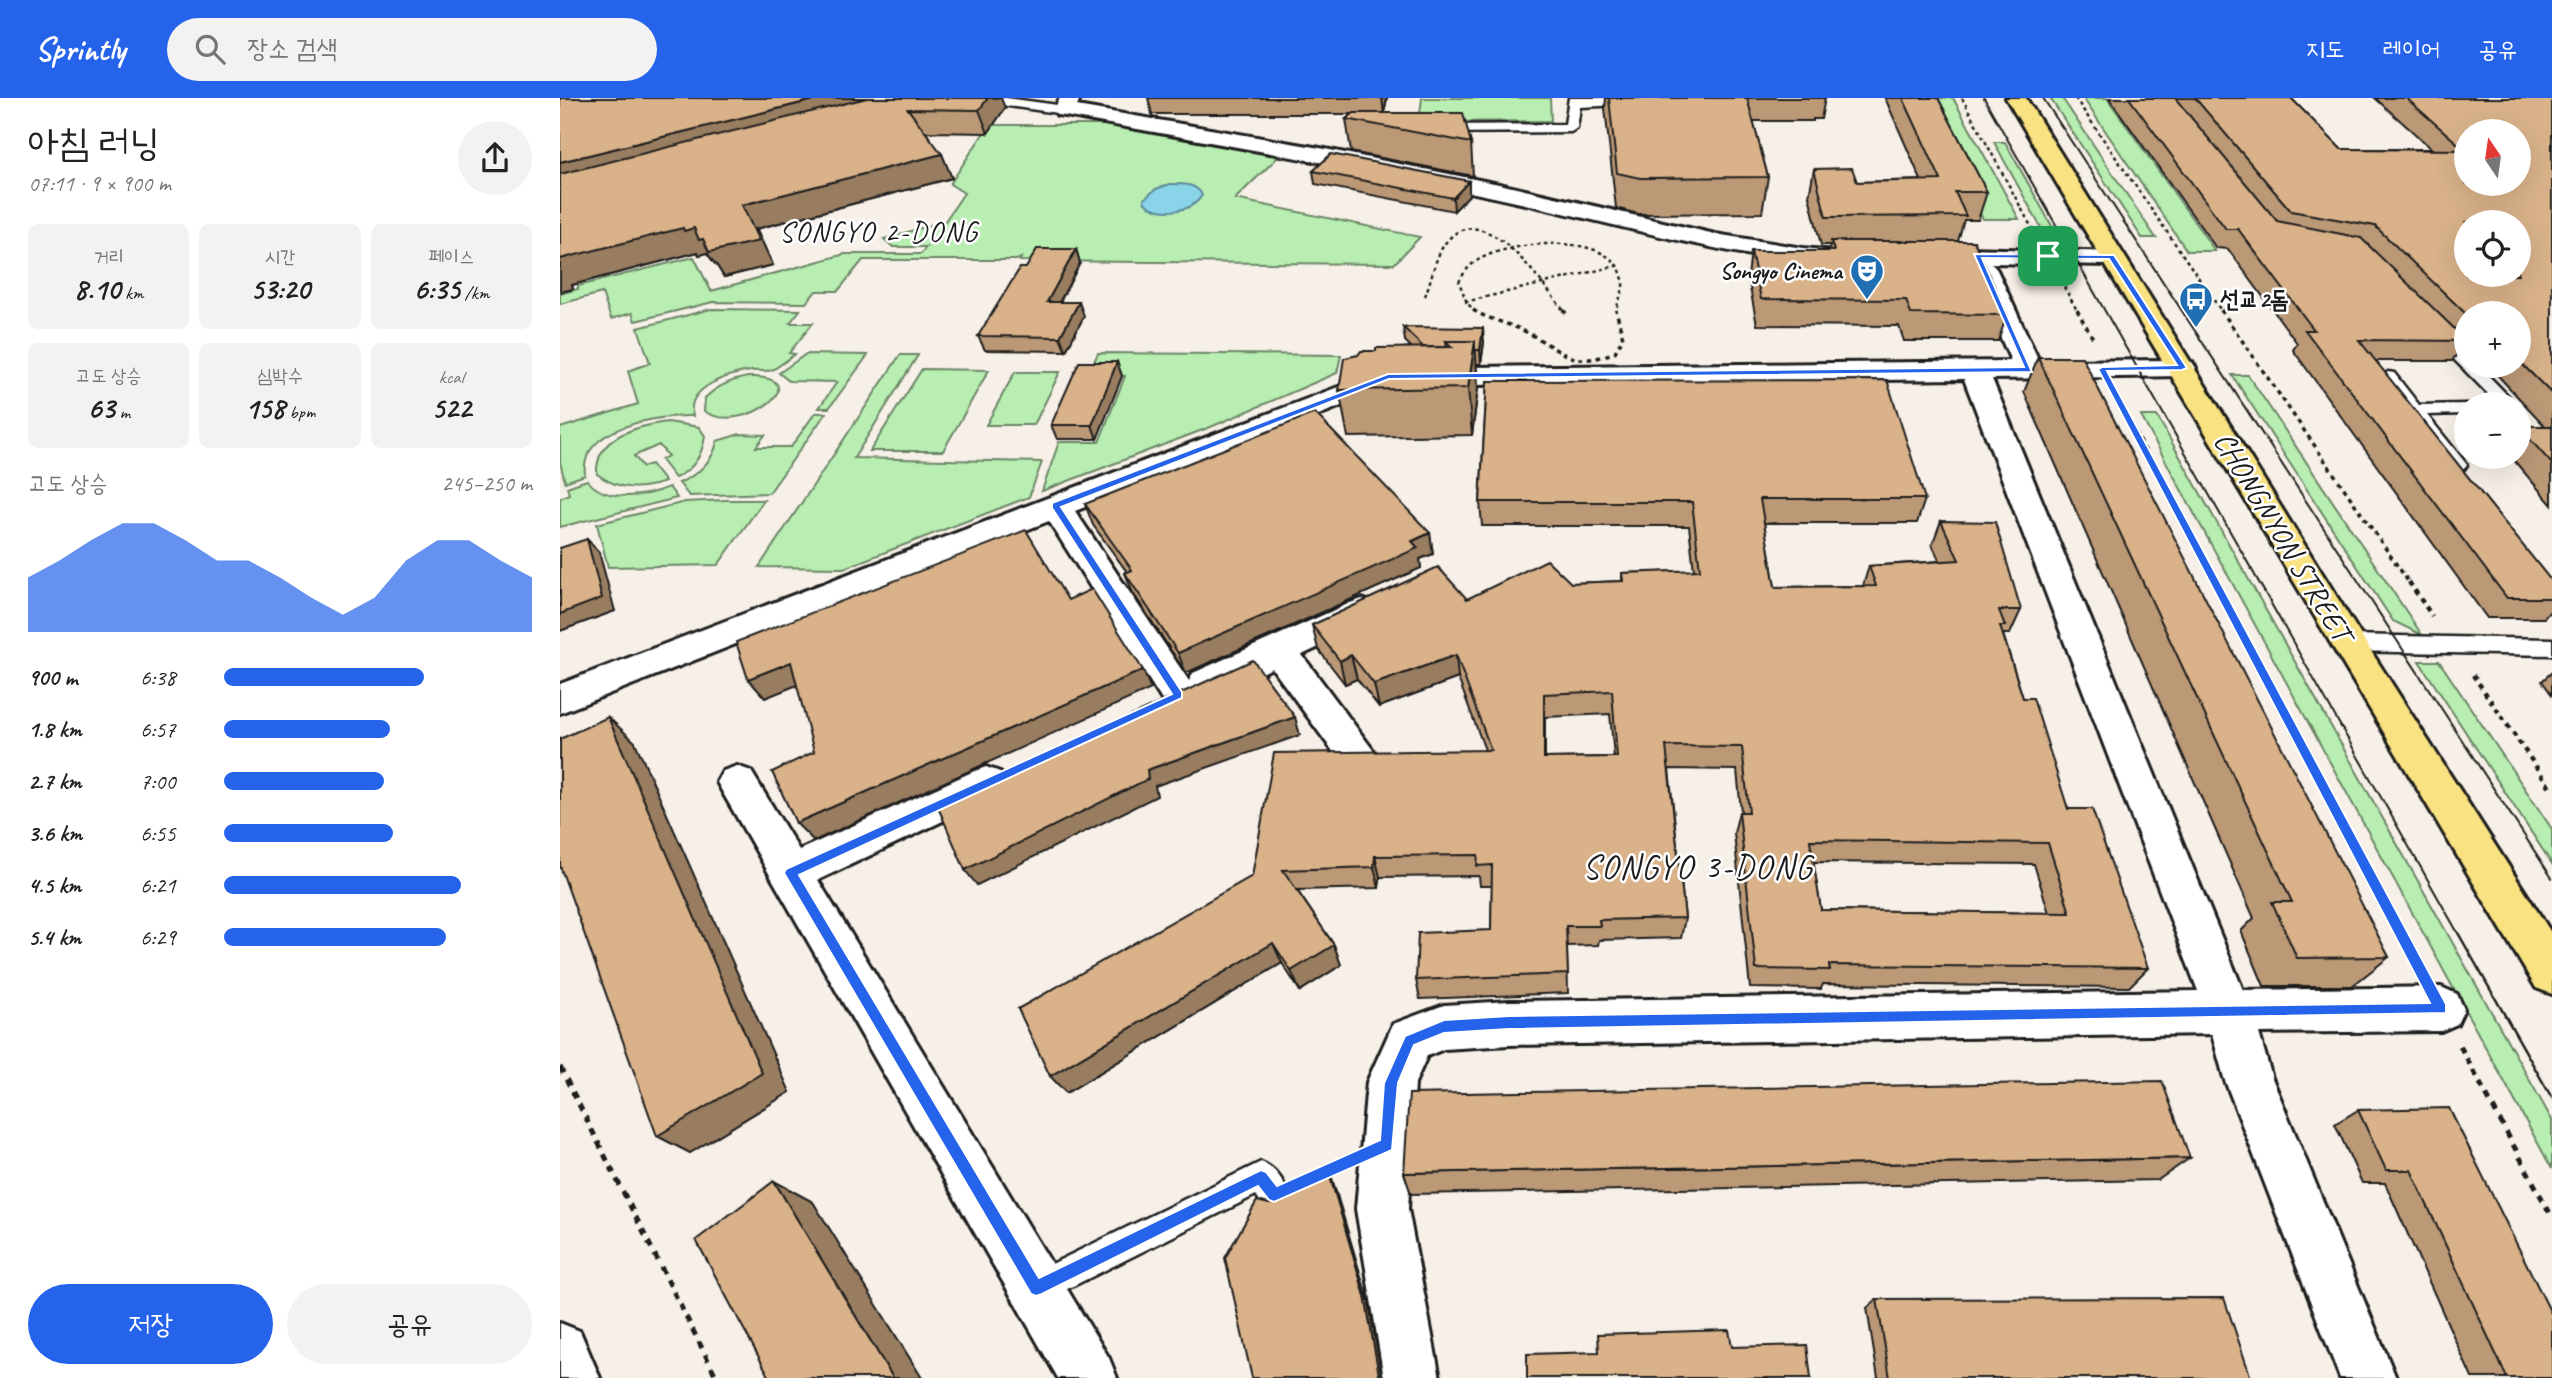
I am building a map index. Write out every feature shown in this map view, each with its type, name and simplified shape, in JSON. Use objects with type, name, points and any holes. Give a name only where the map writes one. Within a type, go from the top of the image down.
[{"type":"main road","name":"CHONGNYON STREET","points":[[2016,98],[2347,643],[2552,973]]},
{"type":"street","points":[[1067,104],[1486,188],[1715,241],[1803,256],[1843,256]]},
{"type":"street","points":[[1910,256],[2111,257]]},
{"type":"street","points":[[1977,256],[2029,370]]},
{"type":"street","points":[[560,699],[1388,377],[2182,368]]},
{"type":"street","points":[[1975,371],[2229,1011],[2248,1078],[2368,1378]]},
{"type":"street","points":[[1055,506],[1178,695]]},
{"type":"street","points":[[1141,712],[1390,598]]},
{"type":"street","points":[[1279,650],[1357,754]]},
{"type":"street","points":[[791,873],[1016,770]]},
{"type":"street","points":[[737,782],[1089,1378]]},
{"type":"street","points":[[1412,1378],[1382,1209],[1391,1083],[1409,1040],[1444,1027],[1509,1023],[2441,1009]]},
{"type":"street","points":[[560,1351],[572,1378]]},
{"type":"lane","points":[[980,98],[1067,104]]},
{"type":"lane","points":[[1419,129],[1571,128],[1575,101],[1685,98]]},
{"type":"lane","points":[[2429,325],[2454,350]]},
{"type":"lane","points":[[2388,377],[2466,475]]},
{"type":"lane","points":[[2482,378],[2496,392]]},
{"type":"lane","points":[[2414,410],[2454,408]]},
{"type":"lane","points":[[2347,643],[2552,646]]},
{"type":"lane","points":[[1036,1288],[1261,1177],[1274,1195]]},
{"type":"path","points":[[1962,98],[2097,347],[2102,369],[2552,1217]]},
{"type":"path","points":[[2075,98],[2552,790]]},
{"type":"path","points":[[1426,296],[1445,242],[1457,233],[1481,229],[1494,232],[1567,314]]},
{"type":"path","points":[[1530,243],[1562,243],[1594,251],[1616,266],[1625,284],[1623,294],[1616,304],[1615,317],[1623,338],[1615,352],[1593,360],[1567,358],[1556,353],[1537,336],[1486,318],[1465,302],[1459,282],[1470,264],[1489,254],[1530,243]]},
{"type":"path","points":[[1465,302],[1616,266]]},
{"type":"path","points":[[560,1067],[718,1378]]},
{"type":"green space","points":[[1422,98],[1550,98],[1551,121],[1419,122]]},
{"type":"green space","points":[[1922,98],[1953,98],[2019,219],[1983,219]]},
{"type":"green space","points":[[2050,98],[2062,98],[2156,238],[2142,238]]},
{"type":"green space","points":[[2083,98],[2107,98],[2215,251],[2187,251]]},
{"type":"green space","points":[[989,125],[1109,125],[1279,156],[1235,199],[1420,237],[1394,264],[1020,261],[1021,258],[863,260],[838,291],[816,291],[806,303],[713,302],[635,321],[632,313],[611,319],[602,293],[560,304],[560,294],[578,289],[578,286],[694,257],[711,291],[845,254],[921,254],[926,247],[893,247],[884,239],[945,221],[964,193],[950,184]]},
{"type":"green space","points":[[1994,142],[2005,142],[2057,235],[2045,235]]},
{"type":"green space","points":[[711,309],[800,310],[790,323],[813,323],[789,353],[795,354],[778,367],[770,371],[732,375],[711,384],[695,397],[693,416],[642,422],[607,435],[594,445],[586,459],[585,475],[565,482],[560,462],[560,428],[638,404],[628,371],[650,363],[638,328]]},
{"type":"green space","points":[[1098,353],[1341,355],[1337,373],[1213,426],[1042,491],[1059,442],[1099,442],[1125,376],[1088,375]]},
{"type":"green space","points":[[806,354],[868,355],[829,408],[819,408],[837,382],[789,381],[779,373]]},
{"type":"green space","points":[[900,355],[918,355],[854,458],[1042,462],[1029,497],[844,568],[759,567]]},
{"type":"green space","points":[[922,369],[989,370],[943,451],[870,451]]},
{"type":"green space","points":[[1015,372],[1060,372],[1034,425],[986,425]]},
{"type":"green space","points":[[2232,375],[2248,375],[2422,635],[2393,621]]},
{"type":"green space","points":[[748,377],[769,379],[777,385],[776,394],[768,403],[754,412],[738,417],[720,417],[704,411],[705,398],[710,394],[725,384]]},
{"type":"green space","points":[[815,413],[826,413],[769,493],[689,496],[679,483],[704,466],[717,441],[740,434],[765,435],[756,447],[791,447]]},
{"type":"green space","points":[[2141,416],[2157,416],[2552,1120],[2552,1169]]},
{"type":"green space","points":[[668,422],[699,427],[705,436],[699,456],[687,470],[675,478],[661,460],[668,456],[659,445],[634,456],[643,467],[651,464],[665,482],[645,487],[628,487],[620,486],[597,474],[598,461],[610,442],[631,430]]},
{"type":"green space","points":[[587,480],[604,492],[626,496],[669,487],[677,498],[560,527],[560,498],[569,494],[567,487]]},
{"type":"green space","points":[[764,500],[718,565],[608,567],[597,524],[685,502]]},
{"type":"green space","points":[[2419,661],[2439,661],[2552,829],[2552,864]]},
{"type":"water","points":[[1170,184],[1192,186],[1202,195],[1191,206],[1175,211],[1159,210],[1145,203],[1144,199],[1156,189]]},
{"type":"building","points":[[560,98],[822,98],[560,162]]},
{"type":"building","points":[[867,98],[988,98],[979,110],[908,109],[942,154],[742,205],[759,241],[709,252],[703,239],[699,240],[694,228],[684,231],[683,228],[560,259],[560,174]]},
{"type":"building","points":[[1609,98],[1747,98],[1768,177],[1640,178],[1617,173]]},
{"type":"building","points":[[1903,98],[1938,98],[1987,192],[1955,192],[1966,216],[1826,217],[1814,169],[1852,168],[1857,182],[1941,180]]},
{"type":"building","points":[[2129,98],[2175,98],[2277,221],[2361,238],[2454,328],[2454,341],[2359,340],[2454,459],[2454,469],[2462,469],[2552,582],[2552,598],[2507,598],[2305,330],[2314,330],[2238,229],[2226,229]]},
{"type":"building","points":[[2195,98],[2291,98],[2341,149],[2454,150],[2454,196],[2531,196],[2531,119],[2454,119],[2454,140],[2406,98],[2552,98],[2552,394],[2531,373],[2531,301],[2454,302],[2375,226],[2291,211]]},
{"type":"building","points":[[1354,113],[1463,113],[1471,143],[1346,119]]},
{"type":"building","points":[[1331,154],[1469,181],[1453,198],[1313,171]]},
{"type":"building","points":[[1831,241],[1974,241],[2007,315],[1911,314],[1906,300],[1761,299],[1751,251],[1834,251]]},
{"type":"building","points":[[1037,249],[1076,249],[1047,302],[1079,302],[1060,337],[978,336],[1020,268],[1026,268]]},
{"type":"building","points":[[1403,327],[1483,328],[1480,350],[1475,350],[1475,341],[1446,341],[1447,347],[1423,347]]},
{"type":"building","points":[[1446,341],[1475,341],[1468,388],[1339,390],[1344,358],[1358,355],[1361,351],[1376,351],[1376,348],[1452,347]]},
{"type":"building","points":[[2038,357],[2082,357],[2389,957],[2297,958],[2272,902],[2292,902]]},
{"type":"building","points":[[1079,362],[1117,362],[1092,425],[1051,425]]},
{"type":"building","points":[[1887,380],[1925,499],[1760,499],[1775,587],[1876,586],[1869,566],[1959,560],[1941,521],[1995,522],[2021,610],[1999,610],[2005,626],[2000,626],[2023,698],[2033,698],[2068,809],[2092,809],[2148,968],[1829,965],[1830,970],[1756,969],[1739,812],[1749,812],[1742,747],[1666,746],[1685,918],[1599,920],[1600,926],[1566,926],[1568,974],[1416,980],[1418,933],[1491,930],[1492,865],[1477,866],[1478,855],[1375,856],[1374,867],[1283,870],[1334,945],[1291,971],[1273,943],[1050,1076],[1018,1009],[1252,876],[1274,753],[1491,750],[1456,655],[1374,684],[1351,655],[1340,661],[1312,625],[1438,567],[1467,599],[1547,560],[1571,583],[1623,581],[1622,573],[1700,570],[1692,502],[1480,502],[1487,381]],"holes":[[[1612,691],[1617,757],[1544,758],[1544,694]],[[1810,840],[2048,843],[2070,913],[1821,910]]]},
{"type":"building","points":[[1315,413],[1430,533],[1412,541],[1418,548],[1178,653],[1125,573],[1132,570],[1085,504]]},
{"type":"building","points":[[2531,426],[2552,426],[2552,464],[2531,441]]},
{"type":"building","points":[[1026,530],[1068,600],[1092,589],[1143,670],[796,823],[772,772],[814,752],[791,662],[748,679],[736,642]]},
{"type":"building","points":[[587,539],[602,598],[560,614],[560,548]]},
{"type":"building","points":[[1253,660],[1295,717],[1147,770],[1148,779],[965,870],[937,805]]},
{"type":"building","points":[[608,717],[762,1073],[657,1136],[560,866],[560,739]]},
{"type":"building","points":[[2162,1081],[2190,1158],[1404,1173],[1409,1094]]},
{"type":"building","points":[[2449,1108],[2552,1315],[2552,1378],[2507,1378],[2411,1170],[2386,1170],[2358,1110]]},
{"type":"building","points":[[1328,1170],[1365,1296],[1378,1378],[1252,1378],[1225,1258],[1257,1201],[1269,1204],[1280,1200],[1286,1187]]},
{"type":"building","points":[[774,1181],[893,1378],[770,1378],[696,1240]]},
{"type":"building","points":[[2224,1298],[2251,1378],[1890,1378],[1877,1299]]},
{"type":"building","points":[[1729,1330],[1732,1347],[1807,1345],[1811,1378],[1527,1378],[1527,1354],[1599,1352],[1598,1334]]},
{"type":"tram line","points":[[1984,98],[2458,933]]},
{"type":"tram line","points":[[2043,98],[2552,878]]},
{"type":"tram line","points":[[2457,931],[2552,1098]]},
{"type":"place","name":"Songyo Cinema","points":[[1867,301]]},
{"type":"place","name":"선교2돔","points":[[2196,329]]},
{"type":"district","name":"SONGYO 2-DONG","points":[[879,231]]},
{"type":"district","name":"SONGYO 3-DONG","points":[[1698,866]]},
{"type":"route","points":[[1977,256],[2048,256],[2111,257],[2182,368],[2102,369],[2441,1009],[1509,1023],[1444,1027],[1409,1040],[1391,1083],[1387,1144],[1274,1195],[1261,1177],[1036,1288],[791,873],[1178,695],[1055,506],[1388,377],[2029,370],[1977,256]]}]
